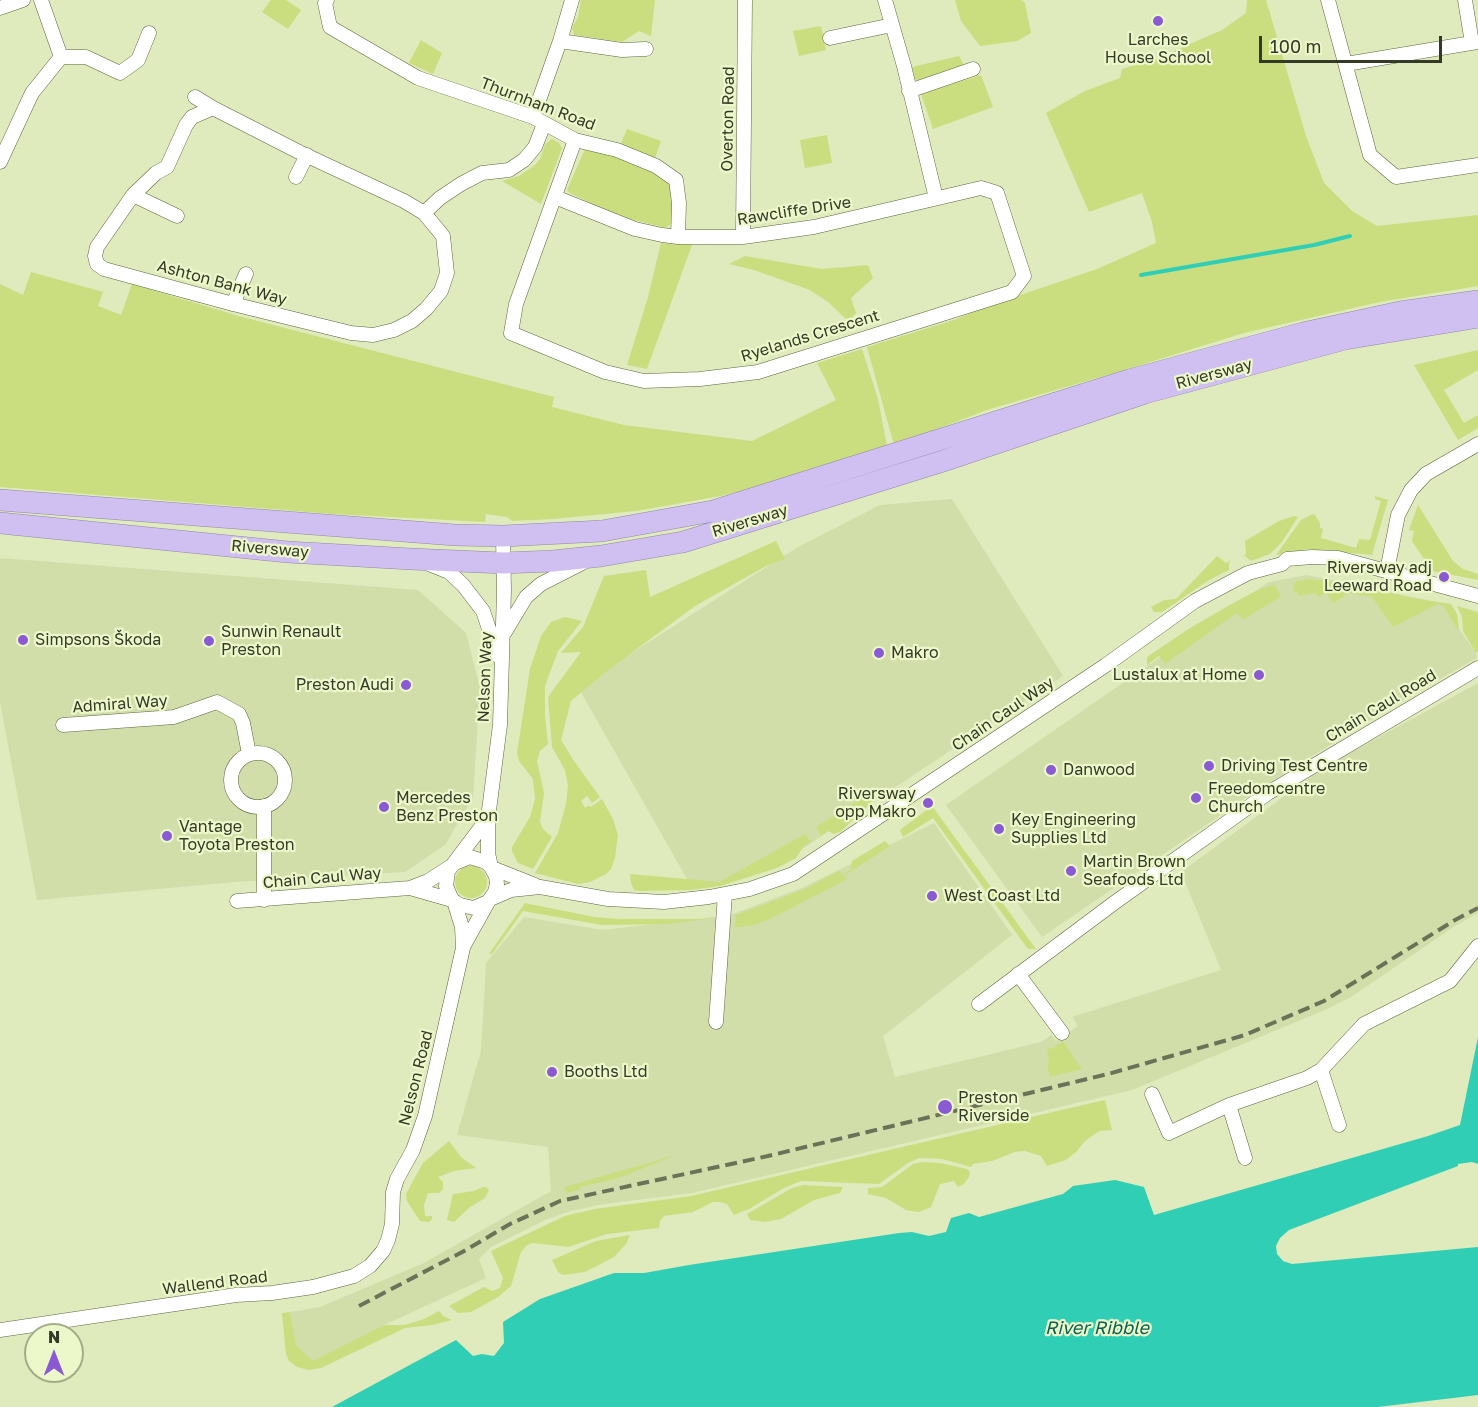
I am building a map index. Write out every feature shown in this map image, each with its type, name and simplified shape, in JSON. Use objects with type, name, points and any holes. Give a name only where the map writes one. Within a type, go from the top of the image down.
[{"type":"highway","name":"Riversway","points":[[0,523],[288,552],[411,559],[503,551],[713,511],[1129,380],[1303,333],[1400,312],[1478,301]]},
{"type":"highway","name":"Riversway","points":[[0,500],[283,523],[503,551],[553,561],[601,556],[683,542],[944,461],[1145,393],[1345,339],[1478,317]]},
{"type":"street","points":[[0,8],[23,0]]},
{"type":"street","points":[[41,0],[61,57]]},
{"type":"street","name":"Thurnham Road","points":[[327,0],[325,3],[330,27],[418,78],[538,120],[575,140],[617,150],[656,166],[676,180],[679,203],[678,237]]},
{"type":"street","points":[[424,213],[440,198],[461,184],[483,174],[509,170],[524,160],[535,147],[538,120],[572,0]]},
{"type":"street","name":"Overton Road","points":[[743,237],[746,0]]},
{"type":"street","points":[[885,0],[936,198]]},
{"type":"street","points":[[1328,0],[1370,155],[1396,177],[1478,165]]},
{"type":"street","points":[[1346,64],[1475,42],[1465,0]]},
{"type":"street","points":[[830,38],[892,25]]},
{"type":"street","points":[[61,57],[86,57],[120,73],[138,60],[149,33]]},
{"type":"street","points":[[560,41],[622,50],[646,49]]},
{"type":"street","points":[[0,162],[32,93],[61,57]]},
{"type":"street","points":[[909,91],[972,69]]},
{"type":"street","name":"Ashton Bank Way","points":[[195,97],[424,213],[443,236],[447,273],[441,291],[426,309],[412,321],[394,330],[373,335],[351,333],[104,269],[98,264],[95,256],[97,247],[133,195],[156,173],[167,167],[192,117],[213,108]]},
{"type":"street","name":"Ryelands Crescent","points":[[575,140],[516,304],[511,333],[605,372],[644,381],[700,379],[764,370],[1012,292],[1024,276],[997,193],[981,188],[936,198]]},
{"type":"street","points":[[296,177],[307,154]]},
{"type":"street","points":[[133,195],[177,216]]},
{"type":"street","name":"Rawcliffe Drive","points":[[555,197],[635,229],[678,237],[743,237],[814,227],[936,198]]},
{"type":"street","points":[[233,304],[246,274]]},
{"type":"street","points":[[1387,571],[1398,515],[1411,490],[1426,474],[1478,444]]},
{"type":"street","name":"Nelson Way","points":[[492,868],[488,853],[488,818],[500,725],[503,551]]},
{"type":"street","points":[[503,635],[526,597],[542,584],[571,568],[601,556]]},
{"type":"street","name":"Chain Caul Way","points":[[492,868],[540,887],[608,899],[664,902],[750,889],[793,874],[1046,706],[1195,601],[1248,573],[1282,564],[1287,559],[1312,556],[1338,558],[1478,596]]},
{"type":"street","points":[[411,559],[449,572],[467,590],[483,611],[501,667]]},
{"type":"street","name":"Chain Caul Road","points":[[979,1004],[1114,903],[1268,793],[1478,668]]},
{"type":"street","name":"Admiral Way","points":[[63,725],[174,717],[217,702],[239,714],[249,754]]},
{"type":"street","points":[[259,753],[273,757],[284,772],[285,782],[278,798],[264,806],[247,804],[239,799],[231,784],[231,774],[237,762],[249,754],[259,753]]},
{"type":"street","points":[[264,806],[264,900]]},
{"type":"street","name":"Nelson Way","points":[[454,864],[488,818]]},
{"type":"street","points":[[470,857],[486,862],[492,868],[497,884],[489,901],[474,908],[453,901],[446,886],[448,872],[454,864],[470,857]]},
{"type":"street","name":"Chain Caul Way","points":[[237,901],[410,888],[428,881],[454,864]]},
{"type":"street","name":"Chain Caul Way","points":[[489,901],[511,890],[540,887]]},
{"type":"street","name":"Chain Caul Way","points":[[410,888],[453,901]]},
{"type":"street","points":[[716,1022],[725,894]]},
{"type":"street","name":"Nelson Road","points":[[392,1212],[393,1192],[397,1179],[413,1150],[425,1116],[463,948],[462,927],[453,901]]},
{"type":"street","name":"Nelson Road","points":[[463,948],[489,901]]},
{"type":"street","points":[[1152,1094],[1168,1133],[1229,1105],[1307,1078],[1321,1070],[1364,1024],[1450,981],[1478,946]]},
{"type":"street","points":[[1018,974],[1062,1033]]},
{"type":"street","points":[[1321,1070],[1339,1125]]},
{"type":"street","points":[[1229,1105],[1245,1158]]},
{"type":"street","name":"Wallend Road","points":[[0,1330],[236,1295],[313,1287],[354,1276],[370,1266],[383,1251],[392,1224],[392,1212]]},
{"type":"shaded area","points":[[952,499],[1063,676],[793,855],[726,881],[691,886],[578,687],[798,547],[880,505]]},
{"type":"shaded area","points":[[0,558],[418,590],[466,633],[480,688],[473,797],[445,845],[405,872],[235,882],[37,900],[0,702]]},
{"type":"shaded area","points":[[1307,575],[1441,603],[1476,653],[1477,658],[1396,704],[1256,791],[1042,937],[946,805],[1269,582]]},
{"type":"shaded area","points":[[1478,683],[1478,913],[1455,926],[1351,997],[1325,1010],[1132,1090],[692,1193],[604,1204],[570,1211],[545,1220],[491,1247],[479,1259],[486,1278],[384,1325],[313,1362],[296,1345],[290,1312],[320,1307],[424,1263],[551,1191],[548,1147],[457,1135],[481,1051],[486,963],[524,917],[603,930],[730,915],[802,888],[934,823],[1012,935],[883,1036],[895,1077],[1041,1042],[1051,1035],[1056,1041],[1078,1026],[1072,1017],[1221,970],[1181,872],[1324,767]]},
{"type":"green space","points":[[271,0],[286,0],[301,10],[288,29],[262,12]]},
{"type":"green space","points":[[581,0],[655,0],[651,36],[639,31],[622,42],[574,35],[572,28],[578,17]]},
{"type":"green space","points":[[955,0],[1021,0],[1025,3],[1031,33],[1017,41],[980,46],[961,21]]},
{"type":"green space","points":[[1247,0],[1266,0],[1306,136],[1324,183],[1352,211],[1377,226],[1478,215],[1478,286],[1380,302],[1244,333],[990,409],[894,445],[867,347],[957,319],[979,309],[1097,269],[1156,243],[1152,222],[1142,193],[1089,212],[1046,113],[1085,91],[1120,78],[1122,69],[1158,58],[1222,30],[1246,13]]},
{"type":"green space","points":[[821,26],[826,50],[799,56],[793,31]]},
{"type":"green space","points":[[421,40],[442,53],[433,74],[409,63]]},
{"type":"green space","points":[[959,56],[965,67],[920,81],[915,79],[912,67]]},
{"type":"green space","points":[[981,75],[993,107],[933,129],[921,94]]},
{"type":"green space","points":[[627,129],[661,141],[655,158],[620,146]]},
{"type":"green space","points":[[827,135],[832,163],[805,168],[800,140]]},
{"type":"green space","points":[[552,139],[562,148],[541,204],[502,181],[519,176],[535,165],[540,159],[545,144]]},
{"type":"green space","points":[[585,149],[621,156],[658,171],[673,185],[675,220],[666,228],[615,215],[570,193],[567,190]]},
{"type":"green space","points":[[661,243],[692,245],[647,369],[627,365],[648,297]]},
{"type":"green space","points":[[745,256],[822,269],[868,265],[873,278],[851,298],[856,313],[848,321],[828,302],[810,290],[754,270],[729,264]]},
{"type":"green space","points":[[31,272],[103,292],[98,306],[121,315],[132,284],[242,317],[554,397],[552,407],[624,425],[752,441],[836,400],[817,363],[862,349],[878,399],[887,446],[773,483],[721,496],[636,511],[512,521],[507,517],[486,514],[485,522],[333,514],[0,487],[0,284],[23,295]]},
{"type":"green space","points":[[1478,350],[1478,370],[1444,390],[1464,423],[1478,415],[1478,428],[1458,440],[1414,365]]},
{"type":"green space","points":[[1375,496],[1388,500],[1372,555],[1308,549],[1276,555],[1301,520],[1313,514],[1320,523],[1320,528],[1323,529],[1321,538],[1356,548],[1359,539],[1370,540],[1381,501],[1375,499]]},
{"type":"green space","points":[[1418,505],[1453,561],[1463,569],[1478,574],[1478,580],[1432,571],[1412,541],[1414,531],[1409,530]]},
{"type":"green space","points":[[1294,516],[1298,517],[1282,542],[1270,554],[1251,561],[1245,556],[1242,557],[1246,554],[1245,541],[1279,521]]},
{"type":"green space","points":[[776,541],[785,559],[766,566],[695,606],[603,674],[571,701],[561,740],[600,797],[592,803],[587,796],[581,801],[585,808],[589,805],[591,807],[602,799],[613,819],[618,835],[615,858],[611,869],[606,874],[590,882],[578,884],[535,873],[558,833],[568,786],[565,770],[552,747],[548,697],[581,652],[561,653],[583,627],[604,576],[646,570],[650,597]]},
{"type":"green space","points":[[1217,556],[1226,563],[1231,560],[1229,570],[1209,580],[1162,612],[1154,612],[1151,607],[1164,600],[1176,599]]},
{"type":"green space","points":[[1310,579],[1354,584],[1412,598],[1451,604],[1457,614],[1459,629],[1443,606],[1438,604],[1393,627],[1372,597],[1349,593],[1333,603],[1326,593],[1318,597],[1316,593],[1298,596],[1297,591],[1294,593],[1293,587],[1296,581]]},
{"type":"green space","points":[[1274,585],[1280,597],[1243,620],[1237,613],[1165,664],[1159,656],[1147,665],[1147,657],[1190,628],[1260,589]]},
{"type":"green space","points":[[1457,606],[1478,612],[1478,652],[1476,653],[1463,631],[1462,617]]},
{"type":"green space","points":[[565,617],[582,621],[558,651],[545,686],[548,744],[540,751],[537,761],[544,793],[540,822],[543,829],[552,837],[533,869],[518,863],[512,851],[512,847],[530,817],[535,799],[533,779],[519,761],[517,753],[530,669],[541,636],[551,622]]},
{"type":"green space","points":[[867,795],[871,801],[869,805],[840,832],[834,834],[828,831],[821,836],[816,827]]},
{"type":"green space","points":[[932,806],[1036,949],[1028,949],[933,818],[903,837],[900,830]]},
{"type":"green space","points":[[805,834],[811,842],[804,846],[796,858],[777,868],[720,886],[690,890],[639,891],[634,890],[631,883],[630,874],[719,882]]},
{"type":"green space","points":[[885,841],[890,846],[844,876],[847,879],[770,919],[752,926],[735,927],[736,915],[805,889],[839,871],[843,875],[851,869],[852,861]]},
{"type":"green space","points":[[471,866],[482,871],[487,882],[482,893],[471,898],[460,893],[455,882],[460,871]]},
{"type":"green space","points":[[525,903],[594,917],[706,919],[667,924],[602,925],[523,911],[492,954],[489,954]]},
{"type":"green space","points":[[1063,1041],[1082,1069],[1050,1077],[1047,1049]]},
{"type":"green space","points":[[1105,1100],[1112,1130],[1099,1131],[1066,1160],[1047,1166],[1041,1156],[1025,1151],[973,1164],[971,1167],[942,1159],[919,1158],[908,1163],[879,1184],[801,1181],[734,1215],[727,1204],[713,1202],[693,1212],[664,1216],[659,1228],[607,1234],[568,1247],[533,1243],[527,1245],[521,1252],[511,1286],[498,1297],[471,1312],[458,1313],[449,1306],[484,1287],[492,1291],[500,1288],[503,1278],[491,1251],[565,1216],[595,1209],[691,1196]]},
{"type":"green space","points":[[449,1141],[461,1157],[476,1168],[454,1171],[438,1177],[443,1182],[443,1189],[439,1193],[428,1193],[424,1205],[425,1216],[432,1216],[432,1219],[429,1222],[420,1221],[407,1201],[406,1194],[423,1163]]},
{"type":"green space","points":[[676,1155],[619,1178],[580,1187],[580,1190],[566,1193],[564,1187]]},
{"type":"green space","points":[[922,1162],[967,1169],[970,1172],[969,1177],[964,1184],[958,1187],[954,1181],[940,1184],[931,1207],[919,1212],[906,1210],[886,1198],[868,1194],[868,1188],[882,1187],[913,1164]]},
{"type":"green space","points":[[804,1185],[843,1187],[840,1193],[814,1200],[781,1219],[765,1222],[750,1220],[747,1214],[792,1188]]},
{"type":"green space","points":[[483,1187],[489,1190],[485,1198],[470,1207],[454,1222],[447,1220],[453,1194],[474,1191]]},
{"type":"green space","points":[[630,1235],[626,1244],[614,1257],[585,1272],[563,1275],[558,1272],[552,1260],[596,1241]]},
{"type":"green space","points":[[439,1311],[443,1316],[452,1320],[405,1328],[321,1368],[309,1370],[297,1367],[289,1361],[286,1354],[282,1313],[290,1312],[296,1345],[313,1361],[384,1325],[405,1325]]},
{"type":"water","name":"River Ribble","points":[[1478,1037],[1478,1164],[1472,1162],[1458,1164],[1458,1166],[1289,1230],[1280,1238],[1276,1246],[1277,1254],[1283,1261],[1292,1264],[1478,1247],[1478,1395],[1378,1407],[332,1407],[456,1340],[473,1356],[482,1354],[494,1356],[504,1343],[503,1322],[540,1299],[614,1273],[644,1273],[899,1233],[912,1232],[929,1236],[946,1232],[951,1218],[969,1213],[979,1217],[1063,1194],[1073,1186],[1115,1180],[1144,1187],[1154,1215],[1428,1136],[1460,1125]]},
{"type":"waterway","points":[[1141,275],[1314,245],[1350,236]]},
{"type":"railway","points":[[359,1306],[466,1250],[510,1224],[560,1201],[768,1156],[1108,1074],[1245,1035],[1324,1001],[1478,908]]},
{"type":"place","name":"Larches House School","points":[[1158,21]]},
{"type":"place","name":"Riversway adj Leeward Road","points":[[1444,577]]},
{"type":"place","name":"Simpsons Škoda","points":[[23,640]]},
{"type":"place","name":"Sunwin Renault Preston","points":[[209,641]]},
{"type":"place","name":"Makro","points":[[879,653]]},
{"type":"place","name":"Lustalux at Home","points":[[1259,675]]},
{"type":"place","name":"Preston Audi","points":[[406,685]]},
{"type":"place","name":"Driving Test Centre","points":[[1209,766]]},
{"type":"place","name":"Danwood","points":[[1051,770]]},
{"type":"place","name":"Freedomcentre Church","points":[[1196,798]]},
{"type":"place","name":"Riversway opp Makro","points":[[928,803]]},
{"type":"place","name":"Mercedes Benz Preston","points":[[384,807]]},
{"type":"place","name":"Key Engineering Supplies Ltd","points":[[999,829]]},
{"type":"place","name":"Vantage Toyota Preston","points":[[167,836]]},
{"type":"place","name":"Martin Brown Seafoods Ltd","points":[[1071,871]]},
{"type":"place","name":"West Coast Ltd","points":[[932,896]]},
{"type":"place","name":"Booths Ltd","points":[[552,1072]]},
{"type":"place","name":"Preston Riverside","points":[[945,1107]]}]
